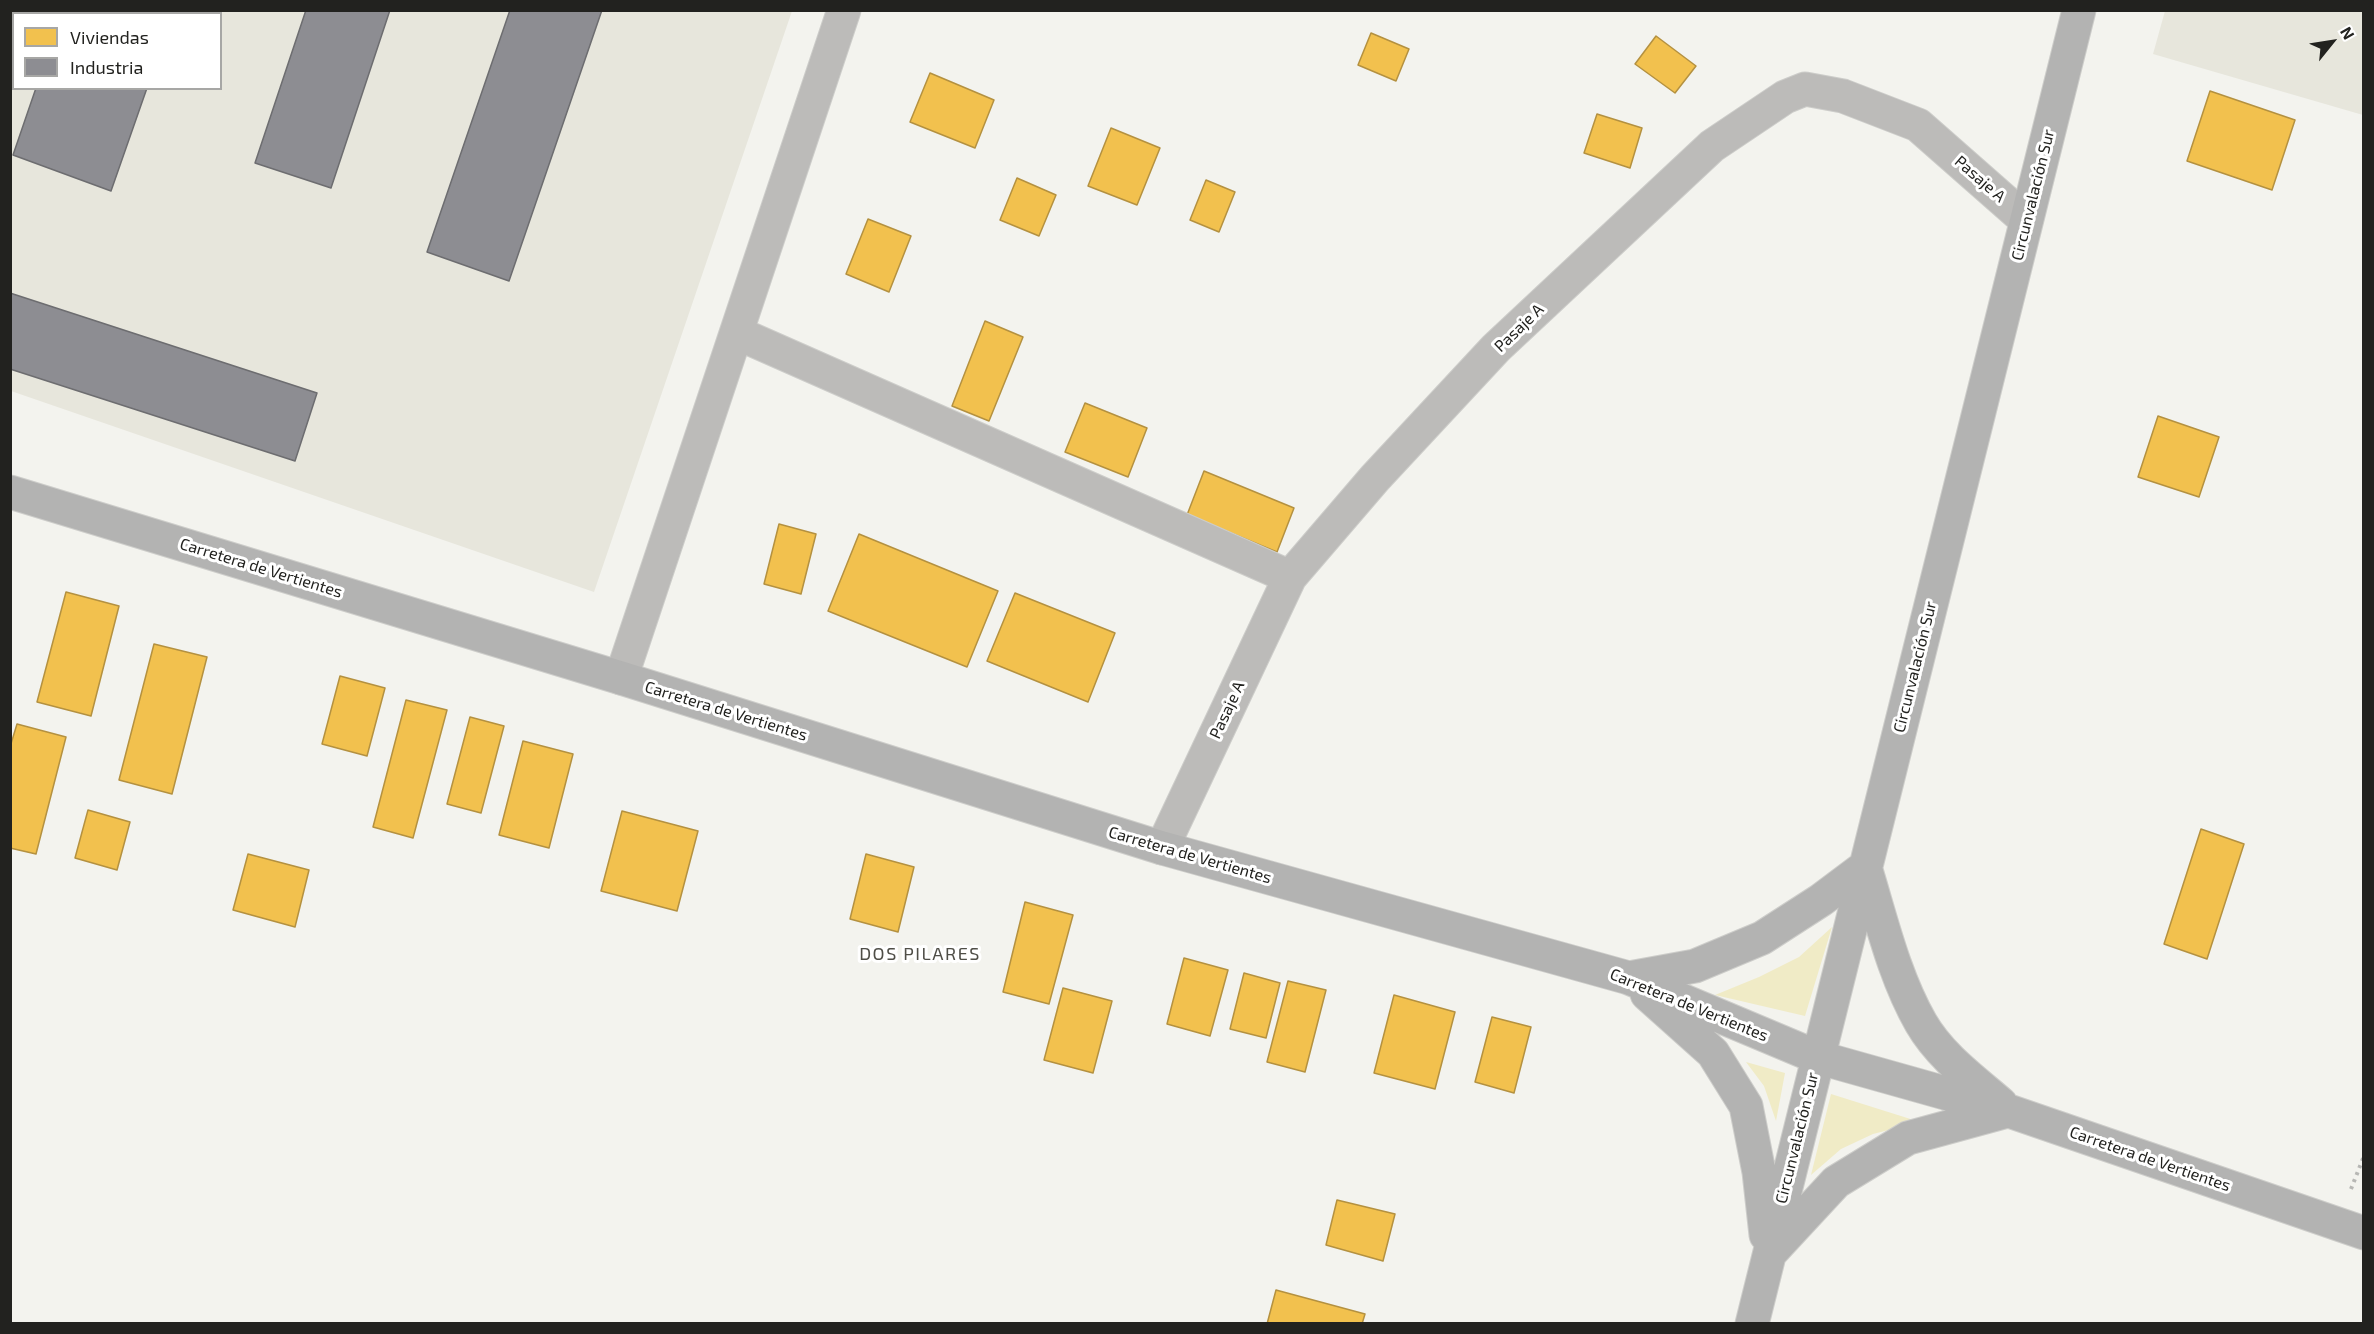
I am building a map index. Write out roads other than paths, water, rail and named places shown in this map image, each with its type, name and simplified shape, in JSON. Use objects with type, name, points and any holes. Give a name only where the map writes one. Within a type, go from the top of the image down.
[{"type":"main road","name":"Circunvalación Sur","points":[[1752,1323],[2079,10]]},
{"type":"main road","name":"Carretera de Vertientes","points":[[10,492],[621,678],[1162,848],[1629,978],[1817,1057],[2009,1111],[2364,1233]]},
{"type":"main road","points":[[1629,978],[1695,966],[1762,938],[1821,900],[1865,867],[1891,951],[1921,1023],[1947,1058],[2009,1111]]},
{"type":"main road","points":[[1629,978],[1713,1053],[1746,1106],[1759,1172],[1769,1255]]},
{"type":"main road","points":[[1769,1255],[1836,1182],[1908,1138],[2009,1111]]},
{"type":"street","points":[[621,678],[844,10]]},
{"type":"street","name":"Pasaje A","points":[[1162,848],[1290,577],[1376,478],[1496,348],[1712,146],[1785,97],[1804,89],[1843,96],[1918,126],[2026,220]]},
{"type":"street","points":[[737,333],[1290,577]]},
{"type":"district","name":"DOS PILARES","points":[[920,954]]}]
